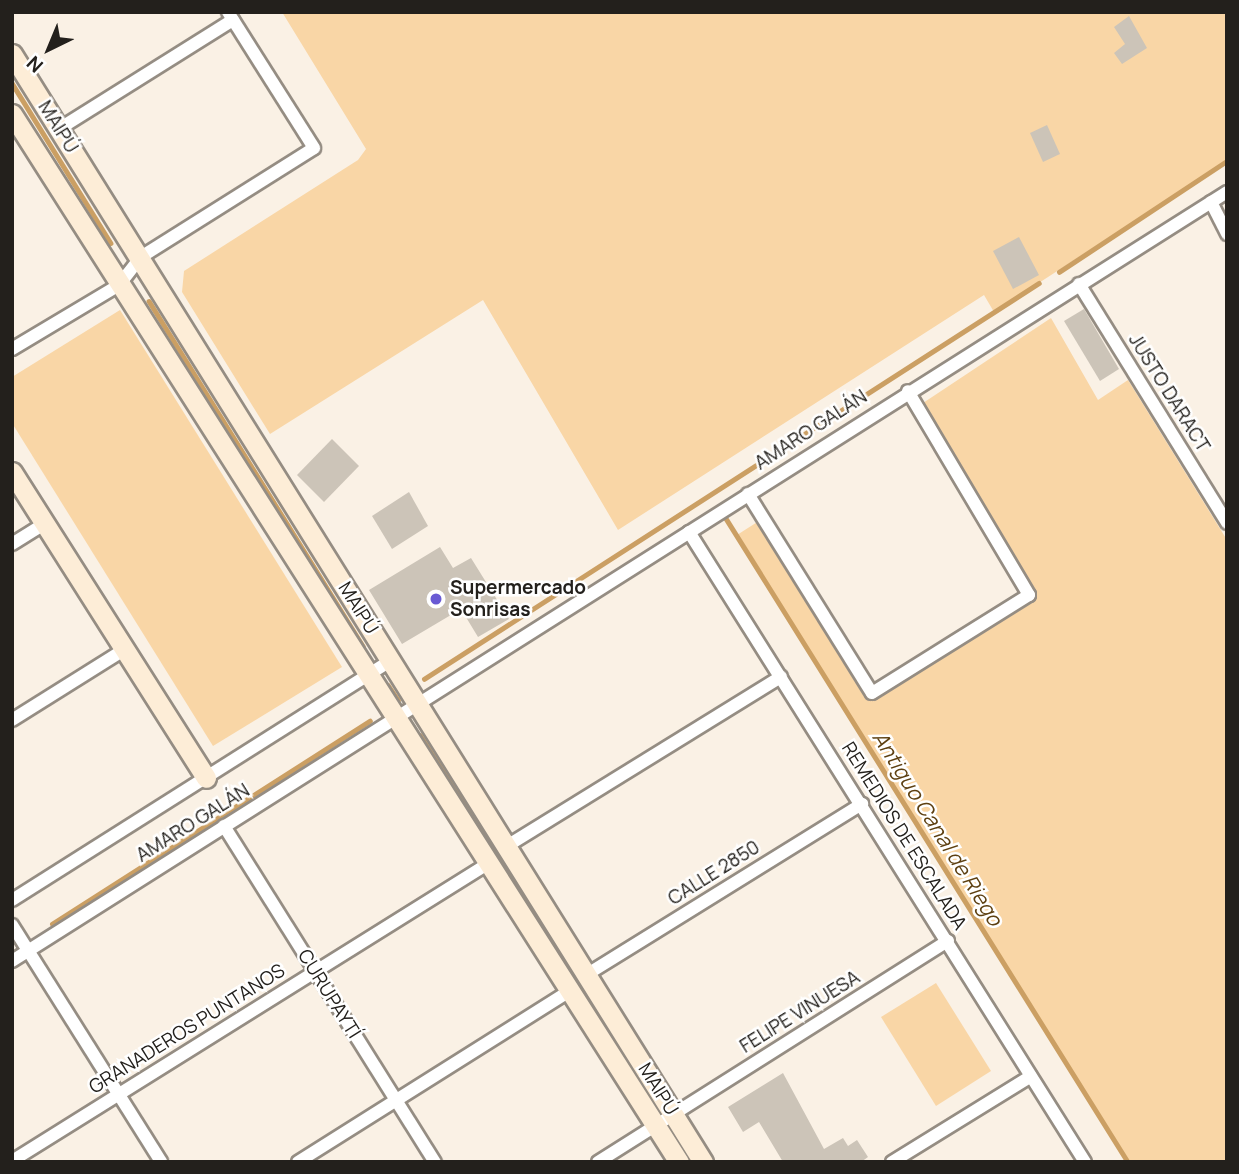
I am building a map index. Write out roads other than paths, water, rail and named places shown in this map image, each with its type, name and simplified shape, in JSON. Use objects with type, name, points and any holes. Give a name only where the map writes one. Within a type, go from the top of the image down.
[{"type":"street","points":[[12,349],[119,285],[141,257],[314,148],[230,16],[59,129]]},
{"type":"street","name":"MAIPÚ","points":[[12,54],[703,1162]]},
{"type":"street","name":"MAIPÚ","points":[[12,114],[679,1162]]},
{"type":"street","name":"AMARO GALÁN","points":[[12,961],[908,391],[1227,192]]},
{"type":"street","points":[[1211,202],[1227,234]]},
{"type":"street","name":"JUSTO DARACT","points":[[1079,284],[1222,505],[1227,523]]},
{"type":"street","points":[[748,494],[872,693],[1029,595],[908,391]]},
{"type":"street","points":[[12,472],[206,778]]},
{"type":"street","points":[[12,544],[45,523]]},
{"type":"street","name":"REMEDIOS DE ESCALADA","points":[[689,532],[1085,1162]]},
{"type":"street","points":[[12,720],[125,649]]},
{"type":"street","name":"AMARO GALÁN","points":[[12,900],[390,661]]},
{"type":"street","points":[[507,846],[781,677]]},
{"type":"street","name":"CALLE 2850","points":[[586,975],[862,804]]},
{"type":"street","name":"CURUPAYTÍ","points":[[224,826],[435,1162]]},
{"type":"street","name":"GRANADEROS PUNTANOS","points":[[12,1161],[489,863]]},
{"type":"street","points":[[12,925],[161,1162]]},
{"type":"street","name":"FELIPE VINUESA","points":[[656,1125],[948,942]]},
{"type":"street","points":[[298,1162],[571,990]]},
{"type":"street","points":[[891,1162],[1031,1076]]},
{"type":"street","points":[[598,1162],[656,1125]]},
{"type":"waterway","points":[[12,83],[111,243]]},
{"type":"waterway","points":[[1059,272],[1227,161]]},
{"type":"waterway","points":[[424,679],[1039,283]]},
{"type":"waterway","points":[[149,301],[363,646]]},
{"type":"waterway","name":"Antiguo Canal de Riego","points":[[722,512],[1128,1162]]},
{"type":"waterway","points":[[388,685],[398,700]]},
{"type":"waterway","points":[[52,924],[370,721]]},
{"type":"waterway","points":[[420,735],[645,1090]]},
{"type":"place","name":"Supermercado Sonrisas","points":[[436,599]]}]
